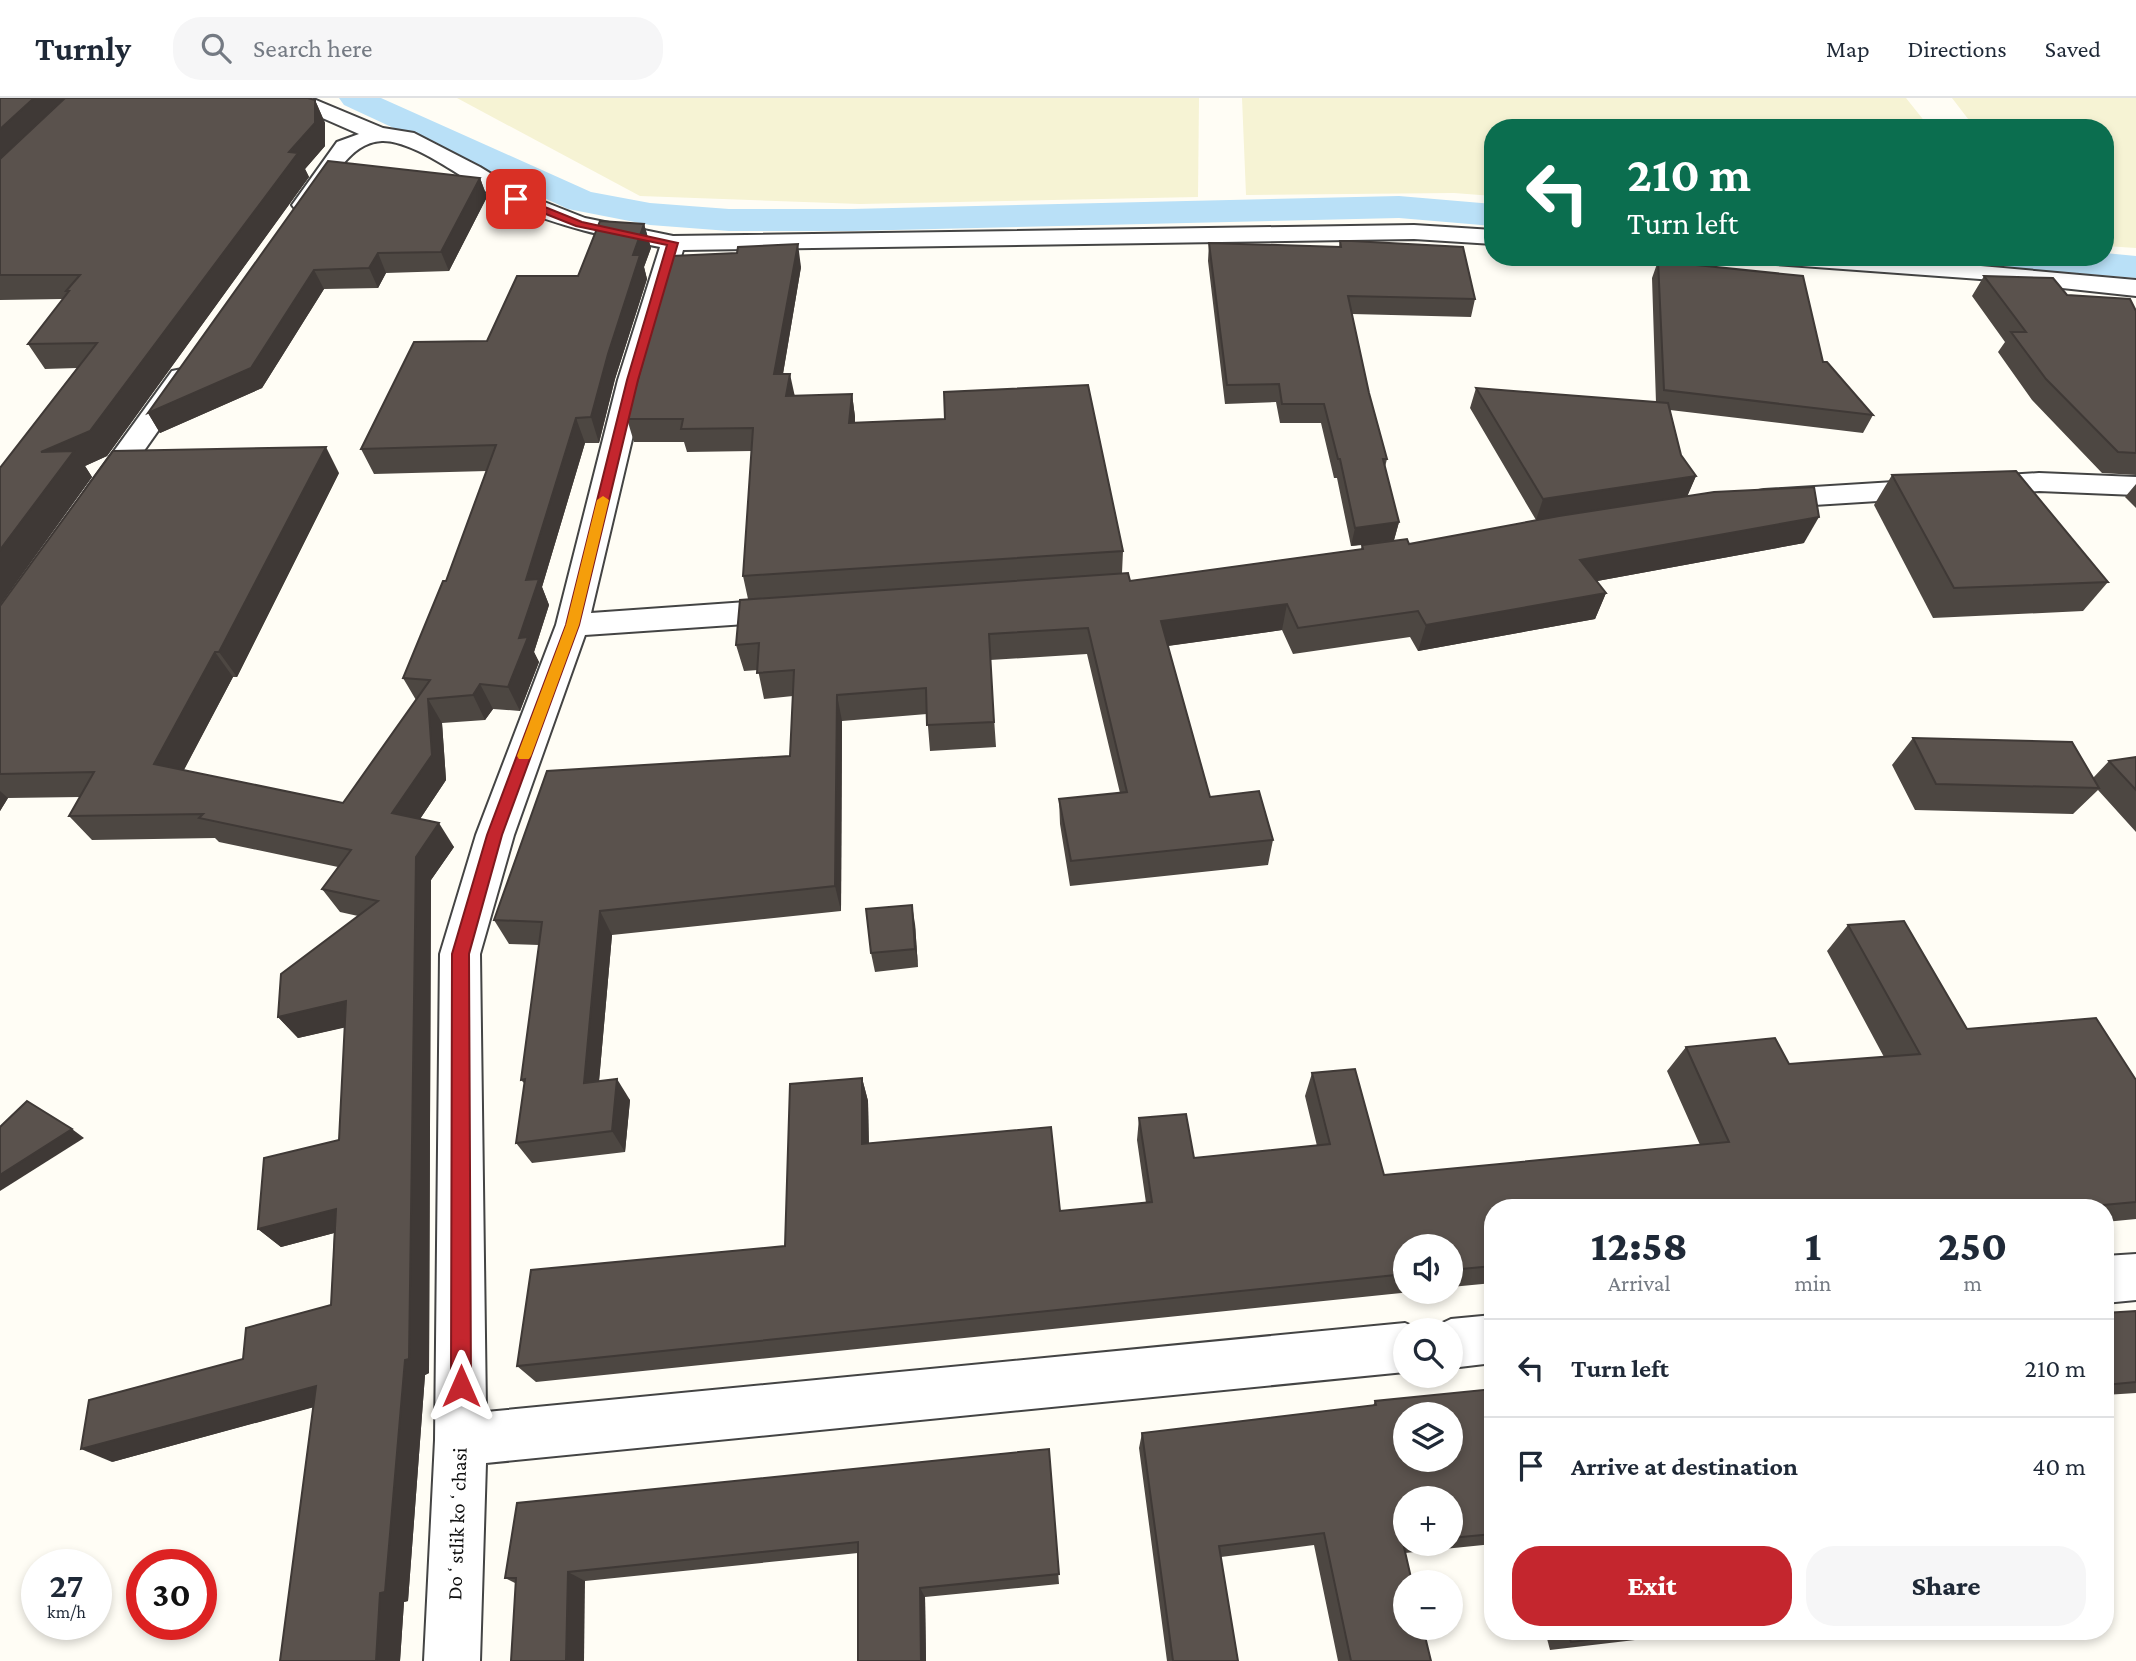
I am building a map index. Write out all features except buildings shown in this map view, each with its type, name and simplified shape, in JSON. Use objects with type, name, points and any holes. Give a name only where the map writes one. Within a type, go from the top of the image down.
[{"type":"street","points":[[293,98],[378,134],[406,138],[472,172],[516,199],[579,224],[673,243],[1414,232],[1484,236]]},
{"type":"street","points":[[289,226],[345,147],[378,134]]},
{"type":"street","name":"Doʻstlik koʻchasi","points":[[452,1661],[461,1440],[460,954],[495,835],[572,625],[632,380],[673,243]]},
{"type":"street","points":[[1898,266],[2136,288]]},
{"type":"street","points":[[88,508],[193,361]]},
{"type":"street","points":[[1731,502],[2039,482],[2136,486]]},
{"type":"street","points":[[572,625],[819,608]]},
{"type":"street","points":[[2114,1279],[2136,1276]]},
{"type":"street","points":[[1463,1342],[1484,1340]]},
{"type":"street","points":[[461,1440],[1393,1349]]},
{"type":"shaded area","points":[[457,98],[1199,98],[1198,197],[860,204],[640,196]]},
{"type":"shaded area","points":[[1242,98],[1906,98],[1923,119],[1484,119],[1484,195],[1454,193],[1246,195]]},
{"type":"shaded area","points":[[1952,98],[2136,98],[2136,248],[2114,247],[2114,119],[1968,119]]},
{"type":"waterway","points":[[355,98],[581,201],[650,214],[729,220],[851,220],[1399,207],[1484,214]]},
{"type":"waterway","points":[[2114,265],[2136,267]]},
{"type":"slow traffic","points":[[524,756],[572,625],[603,500]]},
{"type":"route","points":[[461,1386],[460,954],[495,835],[572,625],[632,380],[673,243],[579,224],[516,199]]}]
